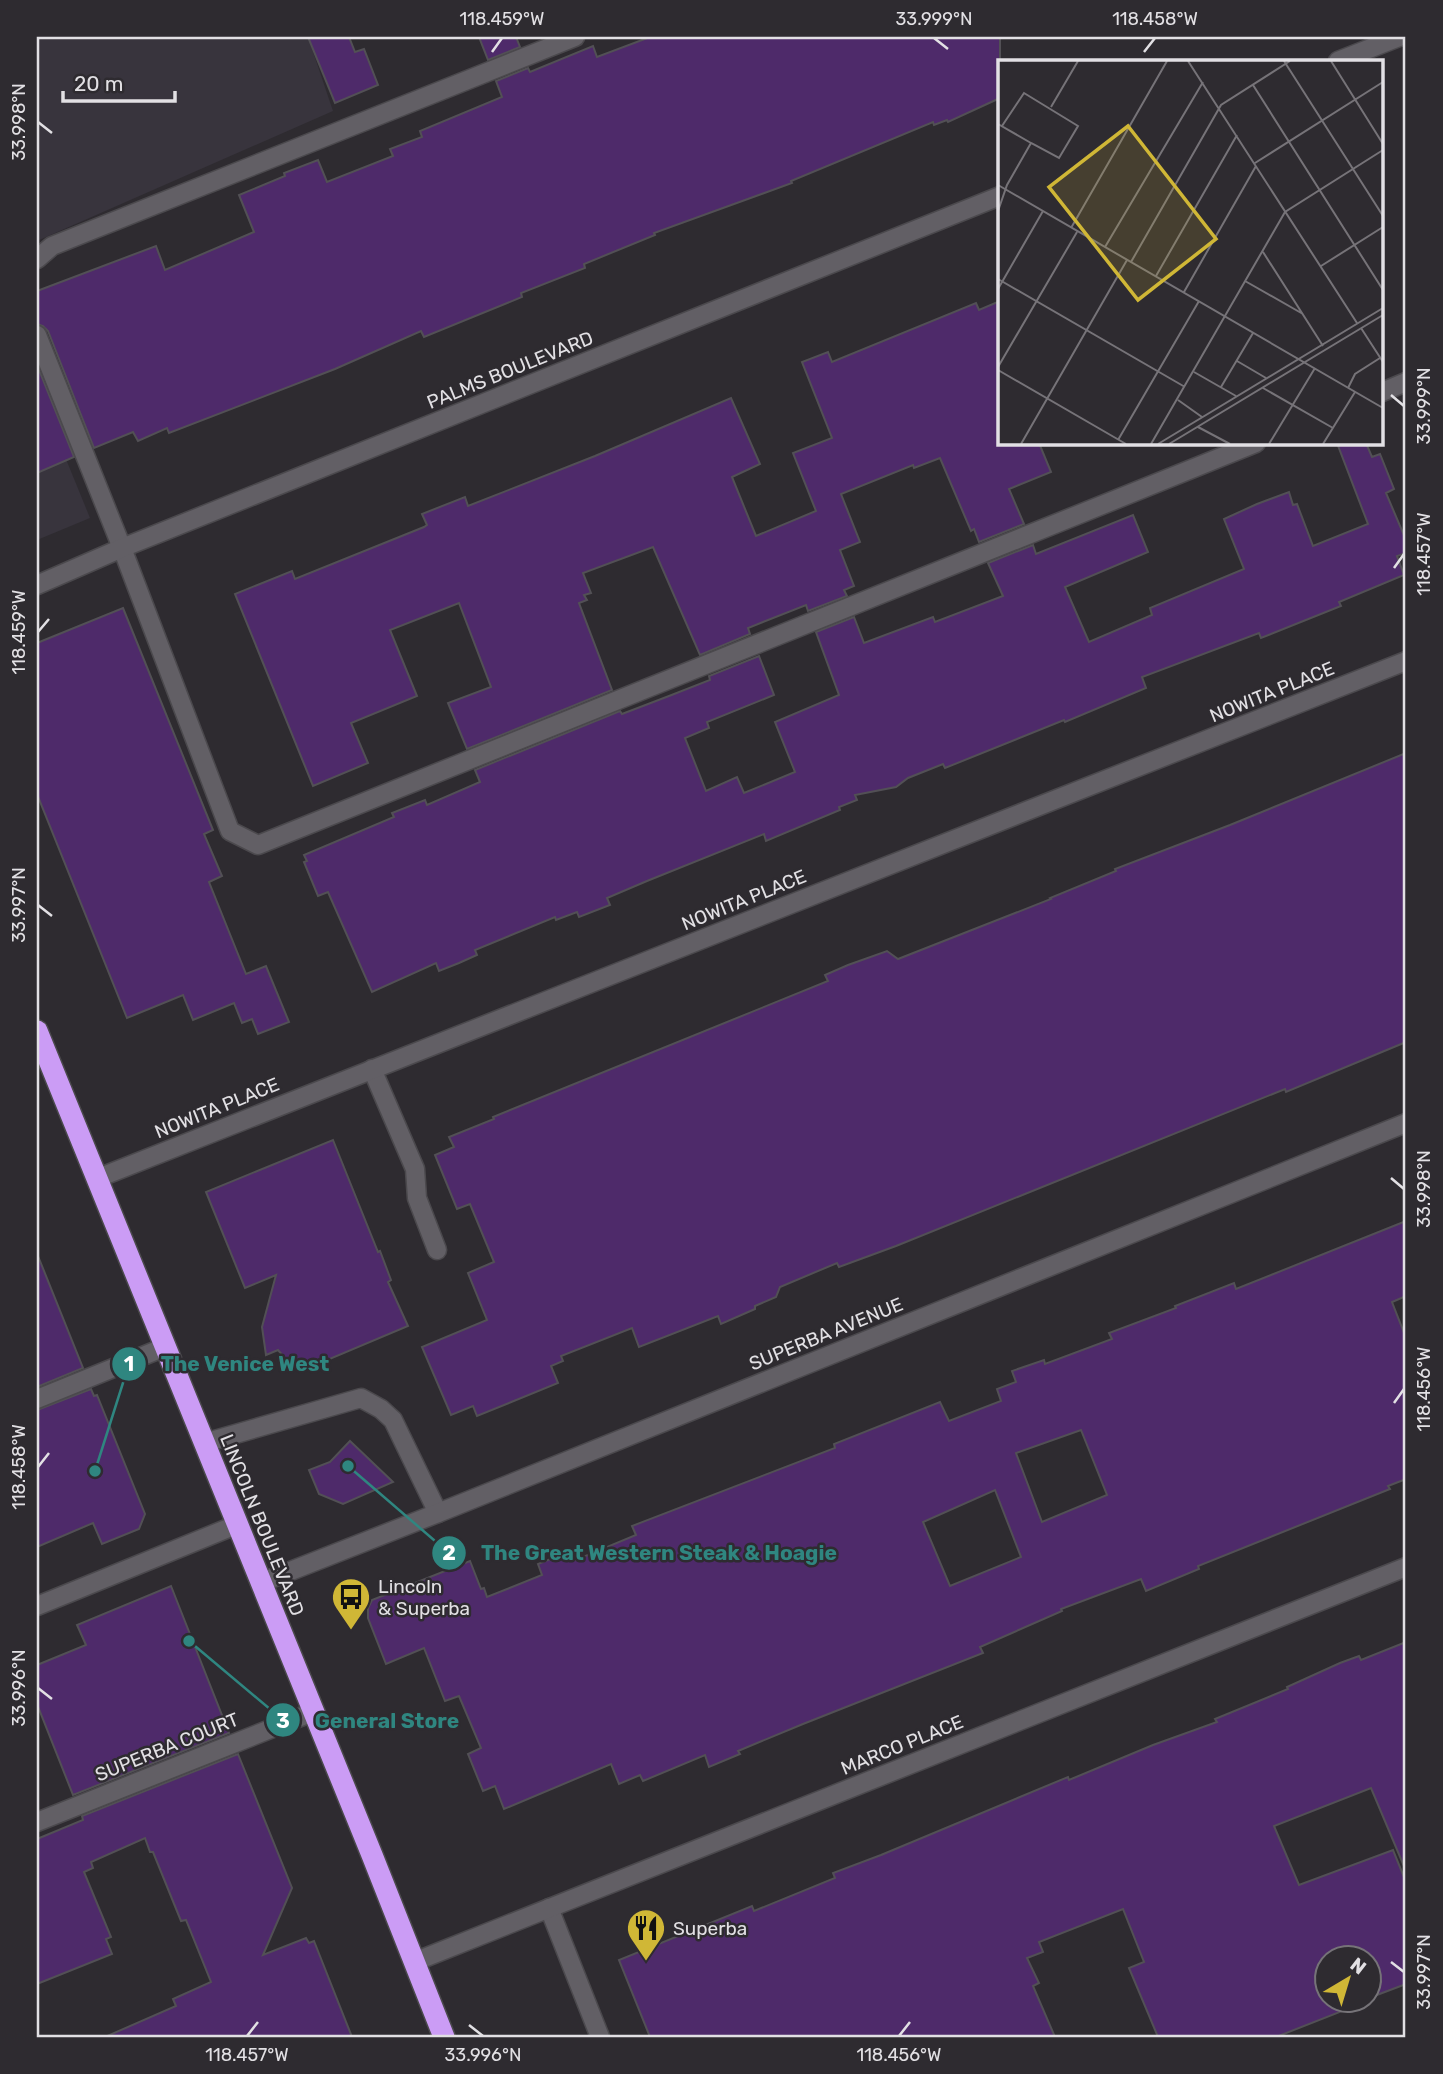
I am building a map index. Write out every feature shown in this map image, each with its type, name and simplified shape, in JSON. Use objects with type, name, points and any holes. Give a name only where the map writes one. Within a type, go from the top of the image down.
[{"type":"highway","name":"LINCOLN BOULEVARD","points":[[37,1031],[444,2037]]},
{"type":"street","points":[[37,259],[52,246],[575,37]]},
{"type":"street","points":[[1341,60],[1399,37]]},
{"type":"street","name":"PALMS BOULEVARD","points":[[40,578],[122,548],[998,197]]},
{"type":"street","points":[[37,335],[230,831],[258,845],[1254,444]]},
{"type":"street","points":[[1384,391],[1406,382]]},
{"type":"street","name":"NOWITA PLACE","points":[[98,1178],[1406,662]]},
{"type":"street","points":[[372,1069],[415,1169],[417,1198],[437,1250]]},
{"type":"street","name":"SUPERBA AVENUE","points":[[260,1583],[1406,1123]]},
{"type":"street","points":[[37,1399],[165,1346]]},
{"type":"street","points":[[204,1443],[361,1398],[381,1409],[393,1420],[438,1513]]},
{"type":"street","points":[[37,1606],[236,1525]]},
{"type":"street","name":"MARCO PLACE","points":[[414,1962],[1406,1567]]},
{"type":"street","name":"SUPERBA COURT","points":[[37,1822],[313,1712]]},
{"type":"street","points":[[549,1908],[600,2037]]},
{"type":"shaded area","points":[[37,37],[308,37],[333,111],[37,241]]},
{"type":"shaded area","points":[[37,388],[90,518],[37,540]]},
{"type":"building","points":[[308,37],[349,37],[355,52],[364,49],[378,85],[335,103]]},
{"type":"building","points":[[479,37],[516,37],[520,47],[488,60]]},
{"type":"building","points":[[650,37],[1000,37],[998,99],[948,122],[947,120],[934,125],[933,122],[791,181],[792,183],[654,233],[655,235],[584,264],[585,268],[521,293],[522,297],[424,337],[421,331],[335,369],[169,433],[167,428],[138,441],[133,432],[94,448],[48,331],[37,324],[37,291],[156,246],[165,270],[254,232],[239,195],[318,160],[327,182],[393,156],[390,149],[422,137],[420,131],[502,97],[496,81],[528,68],[530,72],[593,46],[597,57]]},
{"type":"building","points":[[998,302],[998,444],[1039,444],[1051,472],[1009,489],[1024,524],[979,542],[974,529],[971,531],[940,458],[914,468],[913,465],[841,494],[860,542],[840,550],[854,586],[844,590],[847,596],[808,611],[806,605],[748,628],[750,634],[700,655],[653,547],[583,573],[591,593],[584,595],[587,600],[579,603],[612,690],[467,749],[448,703],[491,687],[459,603],[390,630],[417,696],[351,723],[368,763],[313,786],[235,594],[292,571],[295,579],[424,527],[427,525],[422,514],[465,497],[468,506],[731,398],[760,464],[732,477],[756,536],[816,511],[793,453],[832,438],[802,362],[828,352],[832,362],[976,303],[979,310]]},
{"type":"building","points":[[37,365],[74,457],[37,473]]},
{"type":"building","points":[[1337,444],[1366,444],[1372,457],[1380,454],[1394,489],[1386,493],[1406,540],[1406,553],[1397,556],[1404,575],[1339,602],[1341,606],[1261,638],[1259,633],[1142,677],[1146,688],[1065,722],[1064,720],[945,768],[943,764],[908,778],[896,787],[855,795],[857,800],[839,807],[840,810],[766,841],[764,834],[647,881],[607,898],[610,905],[579,917],[577,912],[556,920],[555,917],[475,950],[477,955],[439,971],[436,963],[372,992],[328,892],[318,896],[304,862],[307,861],[304,855],[394,817],[392,813],[425,800],[427,805],[480,782],[475,770],[620,711],[622,714],[710,680],[709,676],[759,656],[774,695],[707,722],[709,728],[685,738],[706,791],[737,777],[744,793],[795,772],[775,722],[839,695],[816,632],[854,617],[864,643],[933,617],[935,622],[1003,596],[988,563],[1033,545],[1036,554],[1133,515],[1148,552],[1065,587],[1089,642],[1152,615],[1150,608],[1244,569],[1224,519],[1257,504],[1289,492],[1293,505],[1297,504],[1313,546],[1368,524]]},
{"type":"building","points":[[123,608],[213,830],[204,834],[222,876],[209,882],[246,974],[266,966],[289,1022],[258,1034],[252,1019],[242,1023],[234,1003],[193,1020],[183,995],[127,1018],[37,794],[37,643]]},
{"type":"building","points":[[1406,753],[1406,1042],[896,1246],[839,1267],[837,1263],[780,1287],[776,1297],[721,1324],[718,1316],[639,1347],[632,1328],[561,1356],[563,1361],[551,1366],[558,1383],[477,1416],[473,1406],[451,1415],[422,1347],[487,1320],[468,1273],[494,1262],[470,1204],[457,1209],[435,1155],[454,1147],[449,1137],[828,981],[825,975],[848,965],[887,951],[898,959]]},
{"type":"building","points":[[333,1140],[408,1326],[313,1366],[311,1362],[300,1367],[289,1363],[278,1350],[266,1355],[262,1327],[276,1275],[245,1288],[206,1192]]},
{"type":"building","points":[[1406,1221],[1406,1296],[1392,1302],[1406,1338],[1406,1479],[1388,1486],[1390,1489],[1198,1566],[1199,1569],[1146,1591],[1141,1579],[1061,1609],[1062,1611],[980,1647],[983,1653],[738,1751],[740,1754],[709,1767],[705,1755],[643,1781],[640,1775],[619,1784],[611,1764],[504,1809],[495,1786],[483,1791],[468,1754],[481,1748],[459,1696],[445,1701],[424,1648],[386,1664],[368,1618],[368,1608],[372,1600],[470,1561],[487,1597],[542,1575],[538,1564],[572,1550],[576,1560],[636,1535],[632,1526],[835,1448],[834,1444],[940,1402],[949,1421],[1001,1401],[997,1389],[1016,1382],[1012,1371],[1044,1360],[1045,1364],[1112,1339],[1109,1333],[1234,1283],[1236,1289]],"holes":[[[1081,1430],[1107,1495],[1042,1522],[1016,1453]],[[995,1490],[1021,1557],[950,1586],[923,1522]]]},
{"type":"building","points":[[37,1257],[83,1368],[37,1387]]},
{"type":"building","points":[[91,1389],[94,1396],[97,1395],[145,1514],[139,1529],[102,1544],[93,1523],[37,1547],[37,1410]]},
{"type":"building","points":[[350,1441],[393,1482],[343,1504],[319,1494],[309,1470],[330,1462]]},
{"type":"building","points":[[171,1586],[229,1733],[73,1795],[37,1704],[37,1665],[86,1645],[77,1625]]},
{"type":"building","points":[[1406,1642],[1406,1871],[1371,1788],[1274,1826],[1299,1885],[1393,1850],[1406,1882],[1406,1984],[1384,1992],[1384,1944],[1314,1944],[1314,2014],[1335,2014],[1276,2037],[1158,2037],[1129,1968],[1144,1962],[1123,1909],[1039,1942],[1043,1952],[1027,1958],[1039,1983],[1033,1986],[1055,2037],[650,2037],[619,1960],[752,1906],[754,1911],[835,1878],[833,1873],[1068,1777],[1069,1780],[1217,1722],[1215,1719],[1288,1689],[1287,1687],[1340,1663],[1359,1656],[1361,1660]]},
{"type":"building","points":[[238,1754],[292,1888],[263,1955],[306,1938],[309,1943],[314,1941],[352,2037],[105,2037],[176,2006],[173,1999],[211,1982],[186,1920],[181,1921],[145,1838],[91,1862],[93,1868],[84,1872],[111,1937],[106,1939],[112,1954],[37,1984],[37,1839],[83,1820],[82,1816]]},
{"type":"place","name":"The Great Western Steak & Hoagie","points":[[348,1466]]},
{"type":"place","name":"The Venice West","points":[[95,1471]]},
{"type":"place","name":"Lincoln & Superba","points":[[351,1631]]},
{"type":"place","name":"General Store","points":[[189,1641]]},
{"type":"place","name":"Superba","points":[[646,1962]]}]
